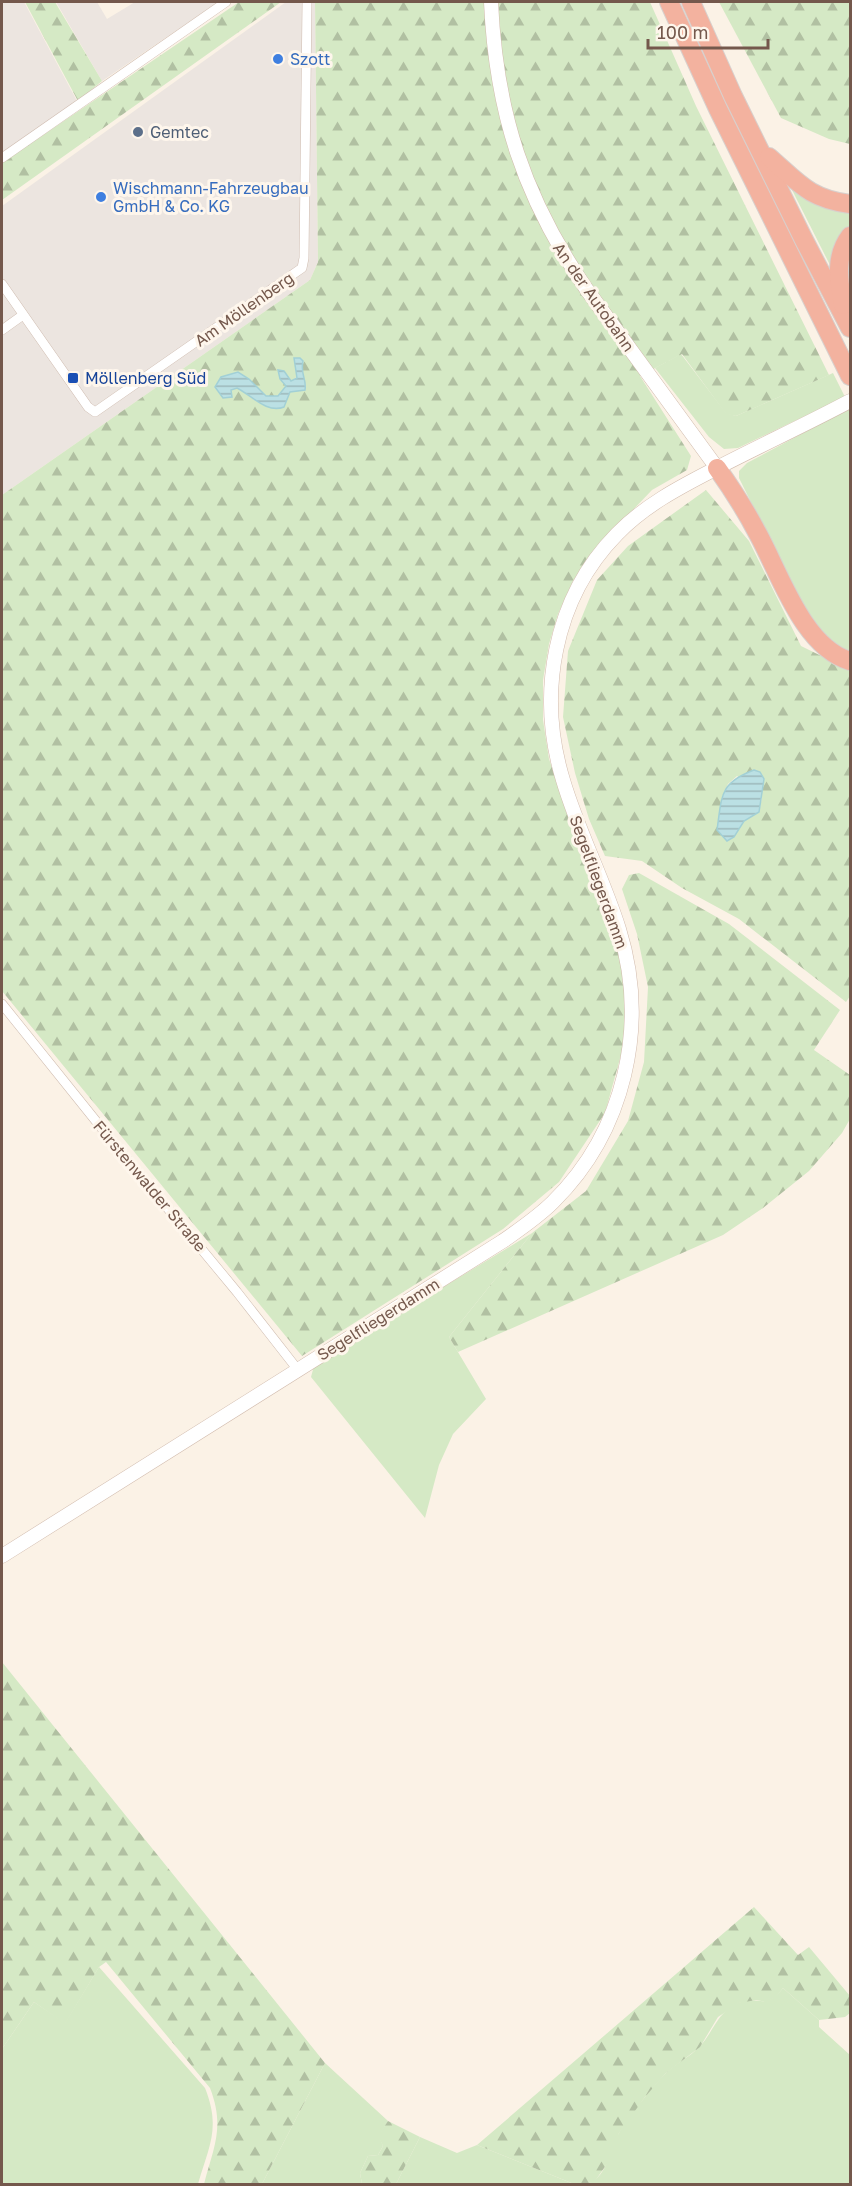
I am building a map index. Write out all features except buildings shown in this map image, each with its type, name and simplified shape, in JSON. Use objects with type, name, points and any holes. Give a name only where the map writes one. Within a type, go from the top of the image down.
[{"type":"highway","points":[[669,2],[718,109],[850,376]]},
{"type":"highway","points":[[691,2],[733,96],[848,323]]},
{"type":"highway","points":[[762,150],[801,187],[825,199],[850,204]]},
{"type":"highway","points":[[848,323],[838,274],[841,252],[850,236]]},
{"type":"highway","points":[[717,468],[745,509],[808,628],[825,647],[850,661]]},
{"type":"street","points":[[2,158],[226,2]]},
{"type":"street","name":"Am Möllenberg","points":[[2,284],[88,407],[95,412],[302,268],[304,258],[307,2]]},
{"type":"street","name":"An der Autobahn","points":[[491,2],[496,63],[506,116],[523,172],[543,219],[586,290],[717,468]]},
{"type":"street","points":[[2,330],[23,315]]},
{"type":"street","name":"Segelfliegerdamm","points":[[2,1556],[528,1224],[552,1203],[579,1173],[602,1137],[618,1100],[629,1058],[633,1018],[632,992],[620,930],[570,802],[556,753],[550,708],[555,650],[567,611],[593,563],[616,534],[655,502],[850,401]]},
{"type":"street","name":"Fürstenwalder Straße","points":[[2,1004],[298,1370]]},
{"type":"shaded area","points":[[2,2],[24,2],[77,101],[2,154]]},
{"type":"shaded area","points":[[56,2],[97,2],[107,19],[135,2],[218,2],[102,81]]},
{"type":"shaded area","points":[[286,2],[315,2],[318,262],[310,280],[2,495],[2,206]]},
{"type":"green space","points":[[25,2],[55,2],[102,81],[78,101]]},
{"type":"green space","points":[[239,2],[281,2],[2,200],[2,163]]},
{"type":"green space","points":[[315,2],[650,2],[696,106],[829,375],[736,416],[726,414],[682,354],[640,376],[691,456],[687,470],[652,490],[588,557],[573,581],[558,614],[549,644],[543,680],[543,720],[549,759],[574,831],[611,922],[622,966],[626,1010],[624,1044],[605,1113],[559,1182],[503,1229],[302,1356],[2,991],[2,495],[310,280],[318,262]],"holes":[[[301,372],[306,386],[305,390],[290,392],[284,407],[254,400],[237,388],[231,390],[249,379],[266,397],[278,396]]]},
{"type":"green space","points":[[719,2],[850,2],[850,144],[829,139],[781,118]]},
{"type":"green space","points":[[789,184],[850,209],[850,228],[834,273]]},
{"type":"green space","points":[[681,354],[726,413],[736,416],[833,373],[845,397],[738,448],[724,449],[709,437],[655,368]]},
{"type":"green space","points":[[850,408],[850,652],[837,646],[820,632],[802,605],[739,478],[739,471],[747,463]]},
{"type":"green space","points":[[706,490],[749,541],[801,646],[850,670],[850,996],[846,1002],[739,919],[682,888],[642,861],[605,856],[589,819],[575,773],[563,717],[568,651],[597,580],[628,546]],"holes":[[[737,776],[762,797],[759,812],[744,821],[734,837],[722,797],[728,784]]]},
{"type":"green space","points":[[639,873],[729,924],[840,1010],[814,1050],[850,1075],[850,1119],[842,1133],[809,1171],[763,1208],[723,1235],[458,1352],[449,1337],[532,1233],[586,1191],[628,1121],[644,1062],[648,987],[637,934],[622,889],[629,875]]},
{"type":"green space","points":[[532,1233],[449,1337],[486,1399],[453,1434],[439,1465],[425,1518],[311,1377],[314,1366]]},
{"type":"green space","points":[[2,1662],[325,2063],[262,2184],[204,2184],[214,2147],[217,2125],[217,2114],[210,2088],[106,1962],[99,1967],[65,2024],[34,2002],[2,2049]]},
{"type":"green space","points":[[754,1907],[798,1955],[809,1947],[850,1996],[850,2013],[845,2017],[819,2020],[783,1988],[776,1997],[767,2002],[756,2000],[739,2003],[718,2017],[700,2047],[666,2073],[645,2097],[619,2133],[609,2161],[595,2181],[588,2184],[574,2184],[477,2145]]},
{"type":"green space","points":[[99,1967],[205,2088],[210,2102],[213,2126],[198,2184],[2,2184],[2,2049],[34,2002],[65,2023]]},
{"type":"green space","points":[[783,1988],[819,2020],[819,2027],[850,2055],[850,2184],[588,2184],[595,2180],[604,2168],[616,2138],[638,2105],[666,2073],[699,2047],[720,2017],[738,2003],[752,2000],[766,2001],[777,1995]]},
{"type":"green space","points":[[325,2063],[388,2121],[379,2136],[383,2146],[378,2155],[368,2156],[360,2173],[362,2184],[262,2184]]},
{"type":"green space","points":[[388,2121],[420,2137],[396,2184],[362,2184],[360,2173],[368,2156],[378,2155],[383,2146],[378,2136]]},
{"type":"green space","points":[[420,2137],[457,2153],[477,2145],[574,2184],[396,2184]]},
{"type":"water","points":[[294,358],[300,358],[303,361],[305,390],[290,392],[284,407],[265,406],[237,388],[231,390],[232,397],[223,398],[215,387],[221,377],[238,372],[249,379],[266,396],[278,396],[286,386],[280,379],[278,370],[284,371],[291,381],[297,378]]},
{"type":"water","points":[[754,770],[760,772],[764,779],[759,812],[744,821],[734,837],[727,841],[717,830],[724,792],[734,780]]},
{"type":"place","name":"Szott","points":[[278,59]]},
{"type":"place","name":"Gemtec","points":[[138,132]]},
{"type":"place","name":"Wischmann-Fahrzeugbau GmbH & Co. KG","points":[[101,197]]},
{"type":"place","name":"Möllenberg Süd","points":[[73,378]]}]
